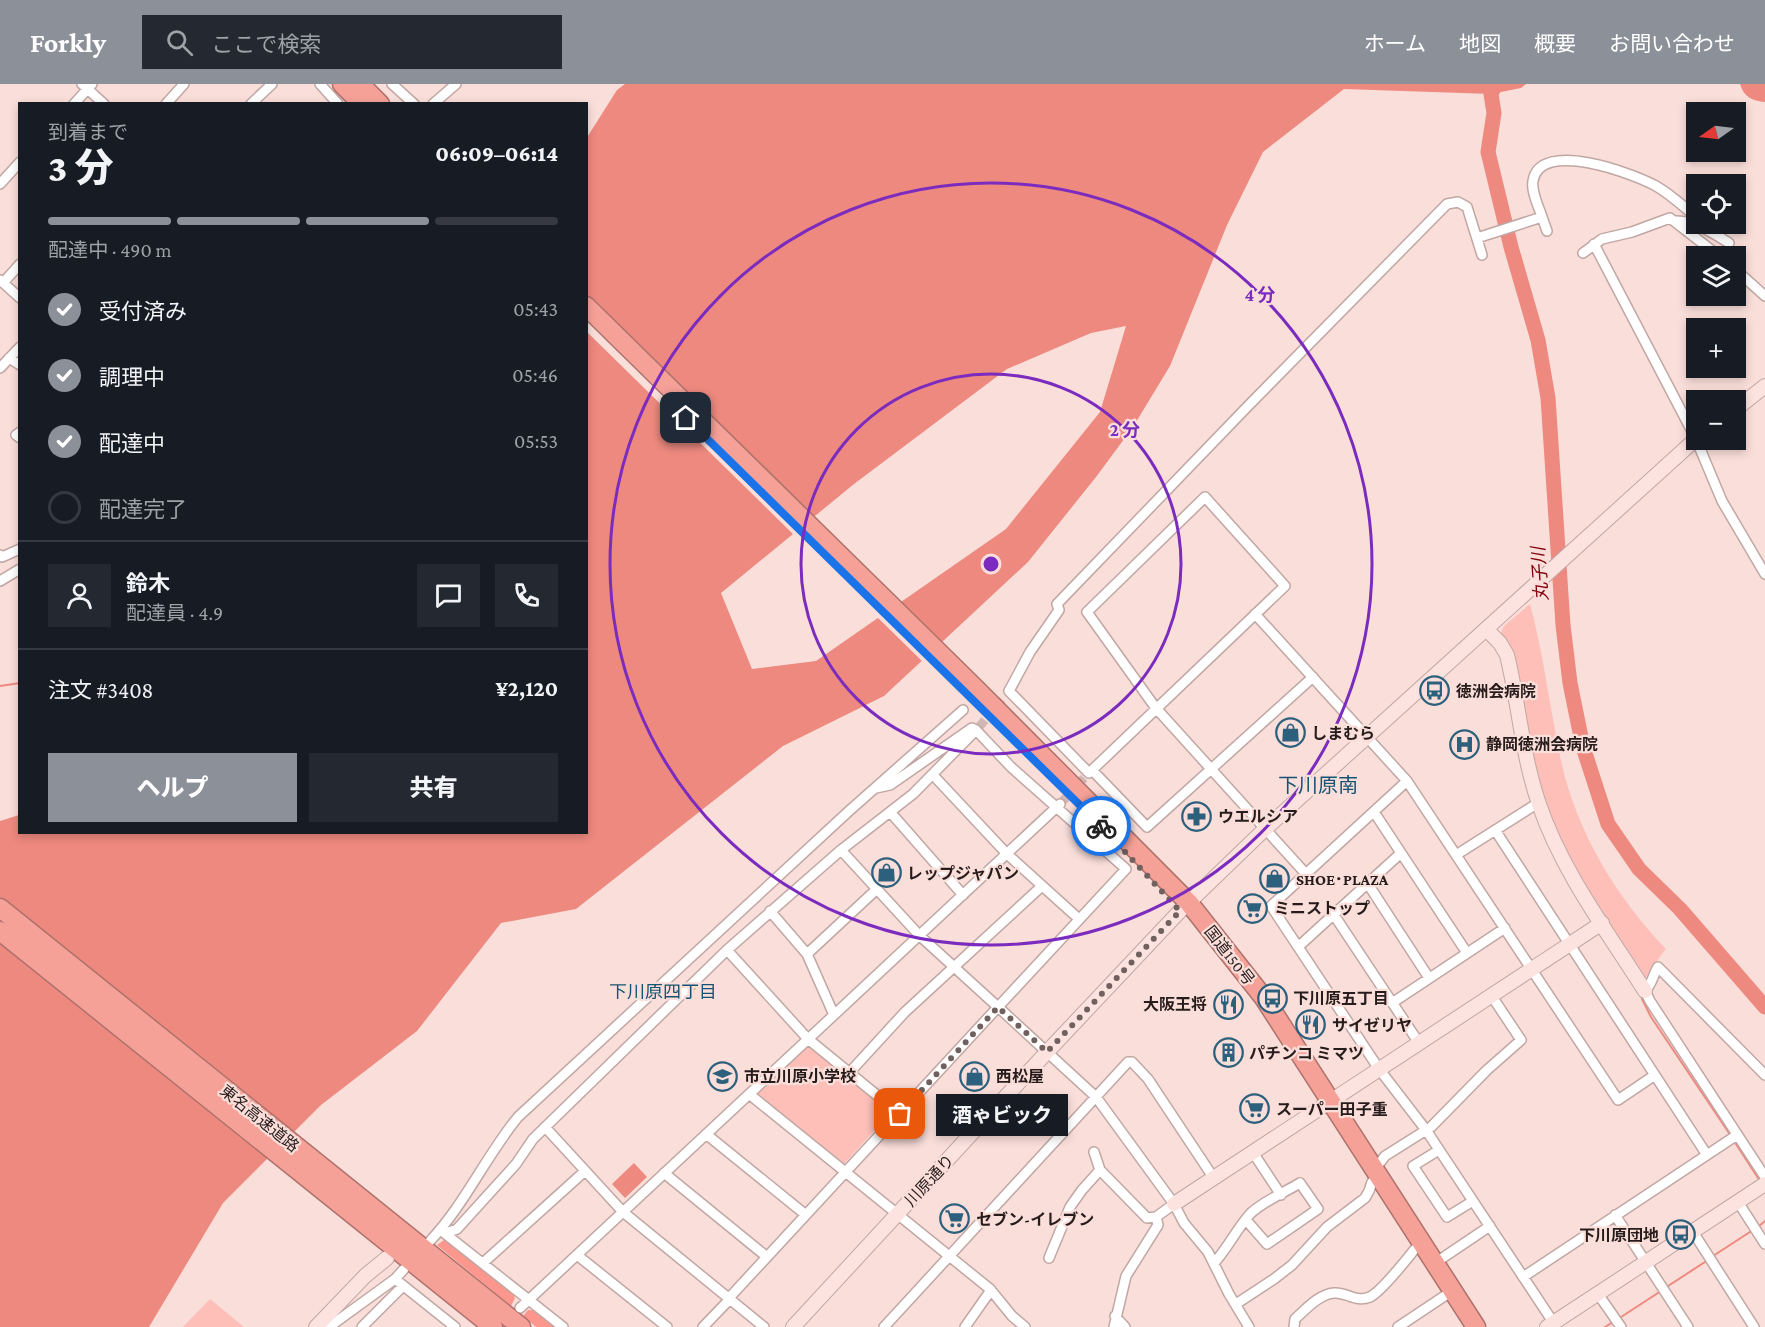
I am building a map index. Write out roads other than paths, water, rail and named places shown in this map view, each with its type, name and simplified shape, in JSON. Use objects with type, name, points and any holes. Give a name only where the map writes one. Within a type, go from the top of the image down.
[{"type":"highway","points":[[342,84],[360,102]]},
{"type":"highway","points":[[351,84],[368,102]]},
{"type":"highway","points":[[360,84],[378,102]]},
{"type":"highway","points":[[367,84],[384,102]]},
{"type":"highway","name":"国道150号","points":[[588,308],[969,699]]},
{"type":"highway","name":"国道150号","points":[[588,322],[969,699],[1184,907],[1326,1102],[1476,1327]]},
{"type":"highway","name":"東名高速道路","points":[[0,908],[391,1243],[520,1327]]},
{"type":"highway","name":"東名高速道路","points":[[0,930],[493,1327]]},
{"type":"highway","name":"国道150号","points":[[1373,1175],[1415,1249],[1467,1327]]},
{"type":"street","points":[[168,102],[184,84]]},
{"type":"street","points":[[253,102],[272,84]]},
{"type":"street","points":[[320,84],[336,102]]},
{"type":"street","points":[[392,84],[412,102]]},
{"type":"street","points":[[435,102],[455,84]]},
{"type":"street","points":[[75,102],[87,86],[102,102]]},
{"type":"street","points":[[1547,231],[1538,219],[1533,190],[1538,171],[1549,164],[1571,161],[1602,164],[1630,173],[1664,191],[1686,209]]},
{"type":"street","points":[[0,184],[18,164]]},
{"type":"street","points":[[1313,677],[1147,827],[1006,695],[1030,652],[1059,610],[1057,604],[1447,204],[1458,201],[1467,207],[1482,237],[1482,255]]},
{"type":"street","points":[[1583,253],[1602,239],[1670,218],[1706,246]]},
{"type":"street","points":[[1482,237],[1538,219]]},
{"type":"street","points":[[1675,221],[1686,221]]},
{"type":"street","points":[[1713,234],[1731,245],[1717,234]]},
{"type":"street","points":[[1594,244],[1686,420]]},
{"type":"street","points":[[18,266],[1,282],[18,296]]},
{"type":"street","points":[[1746,279],[1765,296]]},
{"type":"street","points":[[0,368],[18,349]]},
{"type":"street","points":[[9,358],[18,364]]},
{"type":"street","points":[[1746,401],[1765,386]]},
{"type":"street","name":"川原通り","points":[[793,1327],[1184,907],[1265,829],[1686,448]]},
{"type":"street","points":[[1701,450],[1722,501],[1765,574]]},
{"type":"street","points":[[1088,774],[1155,707],[1285,586],[1205,497],[1087,612],[1155,707],[1306,874]]},
{"type":"street","points":[[0,555],[2,557],[18,550]]},
{"type":"street","points":[[0,581],[18,570]]},
{"type":"street","points":[[1255,614],[1407,781],[1618,1100],[1655,1075]]},
{"type":"street","points":[[1486,629],[1507,655],[1523,745],[1538,803],[1572,877],[1656,1011],[1765,1177]]},
{"type":"street","points":[[443,1232],[500,1138],[518,1117],[876,788],[969,699]]},
{"type":"street","points":[[703,1327],[1126,869],[1059,804],[1011,767],[978,728],[972,728],[890,785],[876,788]]},
{"type":"street","points":[[430,1241],[443,1232],[457,1229],[516,1164],[544,1127],[727,950],[841,850],[891,813],[933,775],[978,728]]},
{"type":"street","points":[[933,775],[1007,854],[1079,920]]},
{"type":"street","points":[[1407,781],[1271,906],[1379,1069],[1439,1149],[1523,1277],[1552,1326],[1598,1293],[1765,1184]]},
{"type":"street","points":[[1456,855],[1538,803]]},
{"type":"street","points":[[520,1308],[1059,804]]},
{"type":"street","points":[[1374,812],[1467,953]]},
{"type":"street","points":[[891,813],[963,895]]},
{"type":"street","points":[[1495,830],[1707,1155]]},
{"type":"street","points":[[841,850],[919,935],[1096,1097],[1174,1204],[1184,1223],[1208,1252],[1249,1327]]},
{"type":"street","points":[[1298,947],[1401,853]]},
{"type":"street","points":[[1368,884],[1429,978]]},
{"type":"street","points":[[850,1072],[905,1012],[1042,886]]},
{"type":"street","points":[[807,954],[877,889]]},
{"type":"street","points":[[770,911],[807,954],[834,1015]]},
{"type":"street","points":[[1334,915],[1419,1043]]},
{"type":"street","points":[[1094,1152],[1100,1170],[1144,1216],[1150,1219],[1156,1217],[1326,1102],[1602,923]]},
{"type":"street","points":[[1392,1003],[1505,928]]},
{"type":"street","points":[[727,950],[808,1039],[900,1114]]},
{"type":"street","points":[[1645,991],[1658,967],[1765,1075]]},
{"type":"street","points":[[1236,1304],[1292,1265],[1327,1227],[1365,1198],[1370,1191],[1373,1175],[1385,1156],[1440,1119],[1487,1070],[1521,1041],[1491,995]]},
{"type":"street","points":[[884,1327],[1128,1062],[1132,1062],[1148,1079],[1213,1177]]},
{"type":"street","points":[[749,1094],[991,1290],[1012,1316],[1025,1327]]},
{"type":"street","points":[[544,1127],[622,1212],[764,1327]]},
{"type":"street","points":[[706,1134],[806,1215]]},
{"type":"street","points":[[1523,1277],[1737,1135]]},
{"type":"street","points":[[1439,1149],[1413,1166],[1447,1217],[1473,1200]]},
{"type":"street","points":[[1252,1151],[1281,1195]]},
{"type":"street","points":[[1048,1258],[1076,1198],[1100,1170]]},
{"type":"street","points":[[483,1263],[585,1171]]},
{"type":"street","points":[[664,1173],[767,1257]]},
{"type":"street","points":[[1214,1263],[1225,1251],[1246,1220],[1252,1212],[1300,1183],[1318,1209],[1267,1244],[1246,1220]]},
{"type":"street","points":[[1738,1202],[1765,1244]]},
{"type":"street","points":[[1615,1215],[1688,1327]]},
{"type":"street","points":[[1114,1327],[1126,1276],[1158,1225],[1156,1217]]},
{"type":"street","points":[[1435,1263],[1490,1226]]},
{"type":"street","points":[[443,1232],[563,1327]]},
{"type":"street","points":[[1693,1232],[1754,1327]]},
{"type":"street","points":[[316,1327],[365,1276],[391,1243]]},
{"type":"street","points":[[1294,1327],[1295,1319],[1316,1301],[1334,1293],[1360,1299],[1375,1293],[1415,1249]]},
{"type":"street","points":[[577,1255],[667,1327]]},
{"type":"street","points":[[329,1327],[395,1279],[404,1269]]},
{"type":"street","points":[[395,1279],[455,1327]]},
{"type":"street","points":[[367,1325],[403,1286]]},
{"type":"street","points":[[965,1327],[991,1290]]},
{"type":"street","points":[[1598,1293],[1621,1327]]},
{"type":"street","points":[[1398,1327],[1446,1295]]},
{"type":"street","points":[[1115,1316],[1125,1327]]},
{"type":"waterway","name":"丸子川","points":[[1496,84],[1491,94],[1494,113],[1488,152],[1511,247],[1538,340],[1548,398],[1563,625],[1570,683],[1583,747],[1608,824],[1639,869],[1680,909],[1765,1007]]},
{"type":"waterway","points":[[0,686],[18,683]]},
{"type":"waterway","points":[[1642,999],[1651,1017],[1731,1136]]},
{"type":"waterway","points":[[1734,1141],[1760,1181]]},
{"type":"waterway","points":[[1758,1227],[1765,1221]]},
{"type":"waterway","points":[[1713,1256],[1753,1230]]},
{"type":"waterway","points":[[1665,1288],[1708,1260]]},
{"type":"waterway","points":[[1618,1319],[1661,1291]]},
{"type":"waterway","points":[[1605,1327],[1613,1322]]},
{"type":"tunnel","points":[[979,727],[1003,698]]},
{"type":"tunnel","points":[[1061,803],[1084,778]]},
{"type":"place","name":"徳洲会病院","points":[[1435,691]]},
{"type":"place","name":"しまむら","points":[[1290,733]]},
{"type":"place","name":"静岡徳洲会病院","points":[[1465,744]]},
{"type":"place","name":"ウエルシア","points":[[1197,816]]},
{"type":"place","name":"レップジャパン","points":[[886,873]]},
{"type":"place","name":"SHOE･PLAZA","points":[[1275,879]]},
{"type":"place","name":"ミニストップ","points":[[1253,908]]},
{"type":"place","name":"下川原五丁目","points":[[1272,998]]},
{"type":"place","name":"大阪王将","points":[[1228,1004]]},
{"type":"place","name":"サイゼリヤ","points":[[1311,1025]]},
{"type":"place","name":"パチンコ ミマツ","points":[[1228,1053]]},
{"type":"place","name":"市立川原小学校","points":[[723,1076]]},
{"type":"place","name":"西松屋","points":[[975,1076]]},
{"type":"place","name":"スーパー田子重","points":[[1255,1109]]},
{"type":"place","name":"酒ゃビック","points":[[900,1114]]},
{"type":"place","name":"セブン-イレブン","points":[[955,1219]]},
{"type":"place","name":"下川原団地","points":[[1680,1235]]},
{"type":"district","name":"下川原南","points":[[1318,785]]},
{"type":"district","name":"下川原四丁目","points":[[663,992]]}]
